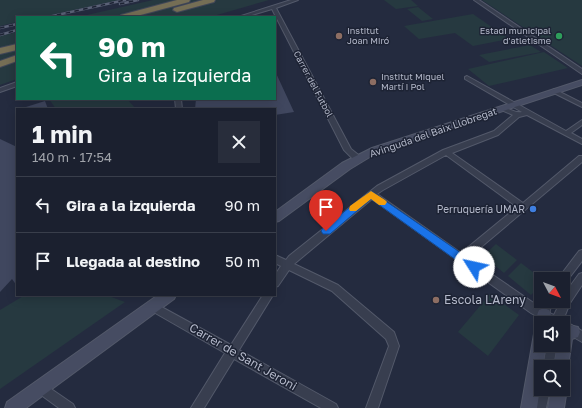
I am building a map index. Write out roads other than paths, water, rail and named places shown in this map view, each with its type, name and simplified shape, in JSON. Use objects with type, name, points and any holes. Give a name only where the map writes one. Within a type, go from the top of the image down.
[{"type":"highway","points":[[128,16],[186,0]]},
{"type":"highway","points":[[155,16],[211,0]]},
{"type":"highway","points":[[0,51],[16,46]]},
{"type":"highway","points":[[0,55],[16,50]]},
{"type":"highway","points":[[0,64],[16,58]]},
{"type":"main road","name":"Avinguda del Baix Llobregat","points":[[276,217],[358,159],[375,150],[582,82]]},
{"type":"main road","points":[[13,408],[168,296]]},
{"type":"main road","points":[[529,408],[538,352]]},
{"type":"main road","points":[[556,408],[558,396]]},
{"type":"street","points":[[243,16],[296,0]]},
{"type":"street","points":[[476,0],[582,72]]},
{"type":"street","name":"Carrer del Futbol","points":[[273,7],[348,150],[358,159]]},
{"type":"street","points":[[467,78],[582,142]]},
{"type":"street","points":[[0,87],[16,81]]},
{"type":"street","points":[[0,90],[16,84]]},
{"type":"street","points":[[470,87],[479,85]]},
{"type":"street","points":[[554,90],[582,105]]},
{"type":"street","points":[[501,108],[517,115]]},
{"type":"street","points":[[276,282],[292,259],[371,194],[446,152],[496,133],[517,115],[528,113]]},
{"type":"street","points":[[566,134],[582,122]]},
{"type":"street","points":[[446,152],[523,207]]},
{"type":"street","points":[[462,258],[582,158]]},
{"type":"street","points":[[371,194],[462,258],[534,310],[540,316]]},
{"type":"street","points":[[568,272],[582,254]]},
{"type":"street","points":[[276,260],[335,288],[390,336],[394,346],[372,408]]},
{"type":"street","points":[[565,316],[566,300],[582,276]]},
{"type":"street","points":[[197,408],[267,296]]},
{"type":"street","name":"Carrer de Sant Jeroni","points":[[153,307],[332,408]]},
{"type":"street","points":[[41,388],[69,408]]},
{"type":"street","points":[[540,408],[543,396]]},
{"type":"railway","points":[[53,16],[125,0]]},
{"type":"railway","points":[[120,4],[138,0]]},
{"type":"railway","points":[[0,28],[16,24]]},
{"type":"railway","points":[[0,35],[16,30]]},
{"type":"place","name":"Institut Joan Miró","points":[[339,36]]},
{"type":"place","name":"Estadi municipal d'atletisme","points":[[559,36]]},
{"type":"place","name":"Institut Miquel Martí i Pol","points":[[373,82]]},
{"type":"place","name":"Perruquería UMAR","points":[[533,209]]},
{"type":"place","name":"Escola L'Areny","points":[[436,300]]}]
